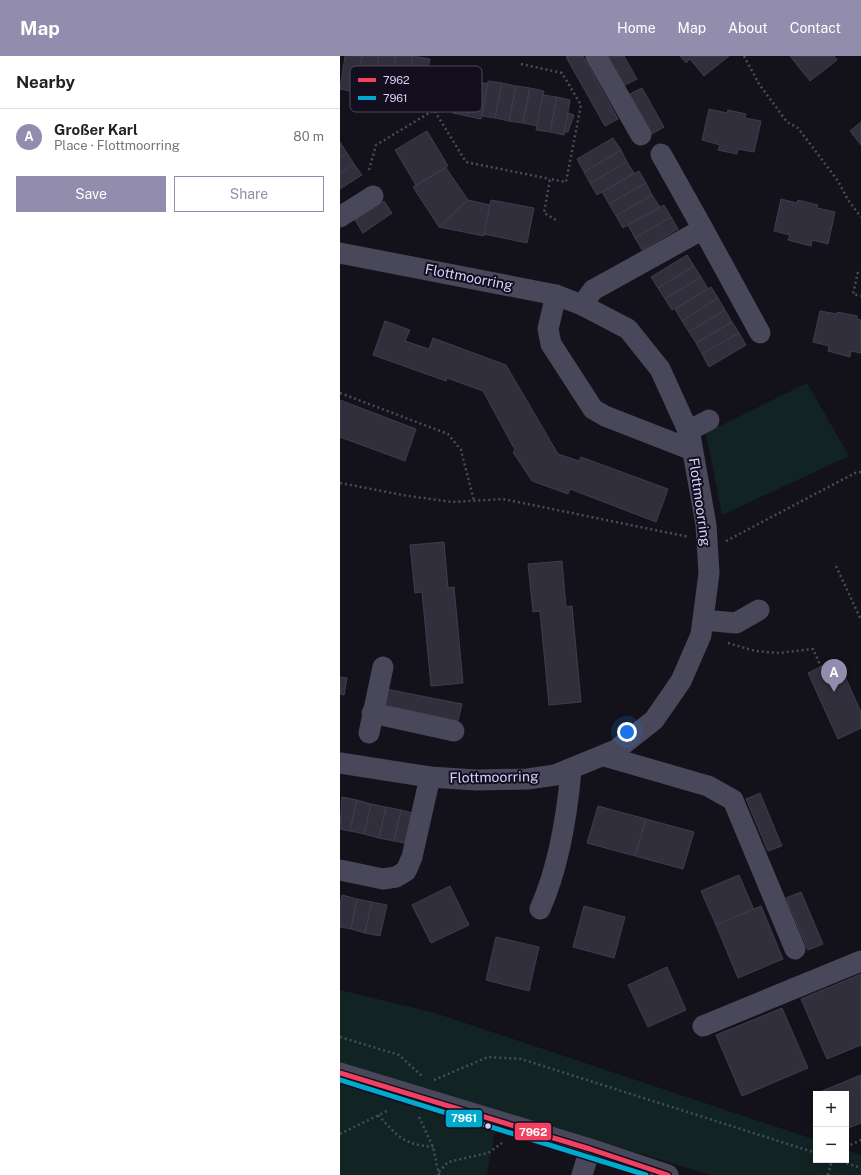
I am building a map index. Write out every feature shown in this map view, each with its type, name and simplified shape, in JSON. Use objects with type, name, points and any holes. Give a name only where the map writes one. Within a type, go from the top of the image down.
[{"type":"street","points":[[596,56],[641,135]]},
{"type":"street","points":[[661,154],[760,333]]},
{"type":"street","points":[[340,217],[373,196]]},
{"type":"street","points":[[582,305],[593,290],[703,229]]},
{"type":"street","name":"Flottmoorring","points":[[340,763],[430,777],[476,780],[528,779],[555,775],[571,770],[616,750],[654,720],[682,681],[702,628],[708,573],[706,525],[690,441],[660,369],[628,330],[582,305],[556,295],[344,259]]},
{"type":"street","points":[[556,295],[548,329],[551,344],[593,409],[605,416],[690,441],[708,420]]},
{"type":"street","points":[[702,628],[736,623],[758,610]]},
{"type":"street","points":[[383,667],[371,723],[454,731]]},
{"type":"street","points":[[604,756],[708,786],[733,800],[795,948]]},
{"type":"street","points":[[540,909],[551,884],[568,803],[571,770]]},
{"type":"street","points":[[340,870],[383,878],[396,877],[406,871],[412,857],[430,777]]},
{"type":"street","points":[[703,1026],[861,961]]},
{"type":"street","points":[[340,1073],[425,1091],[515,1126],[586,1163],[668,1175]]},
{"type":"path","points":[[744,56],[759,84],[787,122],[798,128],[838,181],[848,200],[861,217]]},
{"type":"path","points":[[435,112],[466,162],[566,182],[581,105],[562,73],[521,64]]},
{"type":"path","points":[[369,170],[376,145],[431,112]]},
{"type":"path","points":[[550,179],[544,213],[556,220]]},
{"type":"path","points":[[858,272],[853,294],[861,296]]},
{"type":"path","points":[[340,393],[448,434],[462,450],[474,501]]},
{"type":"path","points":[[340,484],[453,502],[503,499],[707,542],[722,543],[861,472]]},
{"type":"path","points":[[836,566],[861,620]]},
{"type":"path","points":[[702,628],[755,651],[779,652],[813,649],[821,667]]},
{"type":"path","points":[[340,1037],[399,1055],[417,1070],[425,1091],[418,1115],[433,1147],[439,1173]]},
{"type":"path","points":[[425,1091],[488,1057],[521,1059],[813,1152]]},
{"type":"path","points":[[340,1134],[388,1110],[394,1110]]},
{"type":"path","points":[[378,1115],[397,1135],[414,1145],[433,1147]]},
{"type":"path","points":[[439,1173],[448,1162],[488,1153],[502,1143],[515,1126]]},
{"type":"path","points":[[849,1146],[861,1140]]},
{"type":"path","points":[[828,1175],[831,1163]]},
{"type":"path","points":[[845,1163],[861,1168]]},
{"type":"shaded area","points":[[807,383],[849,456],[722,515],[706,433]]},
{"type":"shaded area","points":[[340,990],[435,1013],[813,1139],[813,1163],[849,1163],[849,1151],[861,1155],[861,1175],[711,1175],[406,1083],[495,1130],[487,1175],[340,1175]]},
{"type":"building","points":[[345,56],[362,56],[360,66],[350,66],[350,91],[340,89]]},
{"type":"building","points":[[362,56],[379,56],[377,66],[360,66]]},
{"type":"building","points":[[379,56],[396,56],[394,66],[377,66]]},
{"type":"building","points":[[396,56],[413,56],[411,66],[394,66]]},
{"type":"building","points":[[413,56],[430,59],[428,66],[411,66]]},
{"type":"building","points":[[583,56],[618,119],[605,126],[566,57]]},
{"type":"building","points":[[606,56],[624,56],[637,79],[623,86]]},
{"type":"building","points":[[680,56],[729,56],[704,76],[690,59],[686,63]]},
{"type":"building","points":[[790,56],[834,56],[837,60],[810,81]]},
{"type":"building","points":[[488,81],[502,83],[495,118],[482,116]]},
{"type":"building","points":[[482,83],[488,84],[481,119],[467,116],[468,112],[482,112]]},
{"type":"building","points":[[502,83],[516,86],[509,121],[495,118]]},
{"type":"building","points":[[516,86],[530,88],[523,123],[509,121]]},
{"type":"building","points":[[530,88],[544,91],[537,126],[523,123]]},
{"type":"building","points":[[642,88],[664,127],[650,135],[628,95]]},
{"type":"building","points":[[543,95],[557,97],[550,132],[536,130]]},
{"type":"building","points":[[557,97],[570,100],[564,135],[550,132]]},
{"type":"building","points":[[709,109],[727,113],[728,110],[746,114],[745,118],[761,121],[754,152],[738,149],[737,154],[718,150],[720,145],[702,140]]},
{"type":"building","points":[[453,112],[468,112],[467,116]]},
{"type":"building","points":[[568,113],[574,115],[568,132],[564,132]]},
{"type":"building","points":[[861,122],[861,145],[850,131]]},
{"type":"building","points":[[427,131],[448,166],[416,185],[395,150]]},
{"type":"building","points":[[613,138],[621,150],[584,172],[577,159]]},
{"type":"building","points":[[340,142],[347,153],[340,157]]},
{"type":"building","points":[[621,150],[627,162],[590,183],[584,172]]},
{"type":"building","points":[[347,153],[354,164],[340,173],[340,157]]},
{"type":"building","points":[[627,162],[634,173],[597,195],[590,183]]},
{"type":"building","points":[[354,164],[362,175],[340,189],[340,173]]},
{"type":"building","points":[[446,168],[468,200],[439,227],[413,187]]},
{"type":"building","points":[[639,171],[646,183],[609,204],[602,192]]},
{"type":"building","points":[[646,183],[652,195],[616,216],[609,204]]},
{"type":"building","points":[[652,195],[660,207],[623,228],[616,216]]},
{"type":"building","points":[[781,199],[797,203],[798,200],[818,205],[817,208],[835,212],[828,244],[812,240],[811,246],[788,240],[790,235],[774,231]]},
{"type":"building","points":[[468,200],[490,205],[484,236],[439,227]]},
{"type":"building","points":[[491,200],[534,208],[527,243],[484,234]]},
{"type":"building","points":[[384,201],[392,213],[363,233],[355,220]]},
{"type":"building","points":[[664,205],[671,217],[635,238],[628,225]]},
{"type":"building","points":[[671,217],[678,229],[642,250],[635,238]]},
{"type":"building","points":[[687,255],[694,266],[658,288],[651,277]]},
{"type":"building","points":[[694,266],[701,277],[665,299],[658,288]]},
{"type":"building","points":[[701,277],[708,289],[672,310],[665,299]]},
{"type":"building","points":[[711,287],[718,298],[682,321],[675,309]]},
{"type":"building","points":[[718,298],[725,310],[689,332],[682,321]]},
{"type":"building","points":[[725,310],[732,322],[696,343],[689,332]]},
{"type":"building","points":[[820,311],[837,314],[837,312],[857,316],[857,319],[861,320],[861,353],[851,351],[850,357],[828,351],[829,346],[813,342]]},
{"type":"building","points":[[385,321],[410,330],[405,341],[429,349],[433,338],[506,365],[558,454],[579,461],[581,457],[668,489],[656,522],[570,489],[568,494],[532,481],[513,452],[515,450],[483,391],[447,378],[446,381],[373,355]]},
{"type":"building","points":[[732,322],[739,333],[702,354],[696,343]]},
{"type":"building","points":[[739,333],[746,345],[709,367],[702,354]]},
{"type":"building","points":[[340,400],[416,429],[405,461],[340,437]]},
{"type":"building","points":[[444,542],[448,588],[454,587],[463,683],[431,686],[422,592],[415,593],[410,545]]},
{"type":"building","points":[[562,561],[566,607],[572,606],[581,702],[549,705],[540,611],[533,612],[528,564]]},
{"type":"building","points":[[837,659],[861,712],[861,728],[838,739],[808,673]]},
{"type":"building","points":[[340,677],[347,678],[344,695],[340,694]]},
{"type":"building","points":[[386,689],[462,704],[458,721],[383,705]]},
{"type":"building","points":[[760,793],[782,846],[768,851],[746,799]]},
{"type":"building","points":[[342,797],[357,800],[350,831],[340,829]]},
{"type":"building","points":[[357,800],[371,804],[364,834],[350,831]]},
{"type":"building","points":[[371,804],[386,807],[379,838],[364,834]]},
{"type":"building","points":[[598,806],[646,819],[635,856],[587,843]]},
{"type":"building","points":[[386,807],[401,810],[394,841],[379,838]]},
{"type":"building","points":[[401,810],[416,814],[409,844],[394,841]]},
{"type":"building","points":[[646,819],[694,832],[683,869],[635,856]]},
{"type":"building","points":[[739,875],[754,910],[716,925],[701,891]]},
{"type":"building","points":[[450,886],[469,925],[431,943],[412,905]]},
{"type":"building","points":[[801,892],[823,944],[808,950],[786,898]]},
{"type":"building","points":[[342,895],[357,899],[351,929],[340,927],[340,905]]},
{"type":"building","points":[[357,899],[372,902],[365,933],[351,929]]},
{"type":"building","points":[[372,902],[387,905],[380,936],[365,933]]},
{"type":"building","points":[[584,906],[625,917],[614,958],[573,947]]},
{"type":"building","points":[[761,906],[783,959],[738,978],[716,925]]},
{"type":"building","points":[[496,937],[539,947],[529,991],[486,980]]},
{"type":"building","points":[[667,967],[686,1010],[648,1027],[628,985]]},
{"type":"building","points":[[861,974],[861,1045],[827,1059],[801,999]]},
{"type":"building","points":[[782,1008],[808,1068],[742,1096],[716,1035]]},
{"type":"building","points":[[861,1075],[861,1123],[849,1128],[849,1091],[822,1091]]},
{"type":"transit line","name":"7962","points":[[340,1073],[590,1149],[668,1175]]},
{"type":"transit line","name":"7961","points":[[340,1080],[646,1175]]},
{"type":"place","name":"Großer Karl","points":[[834,692]]}]
